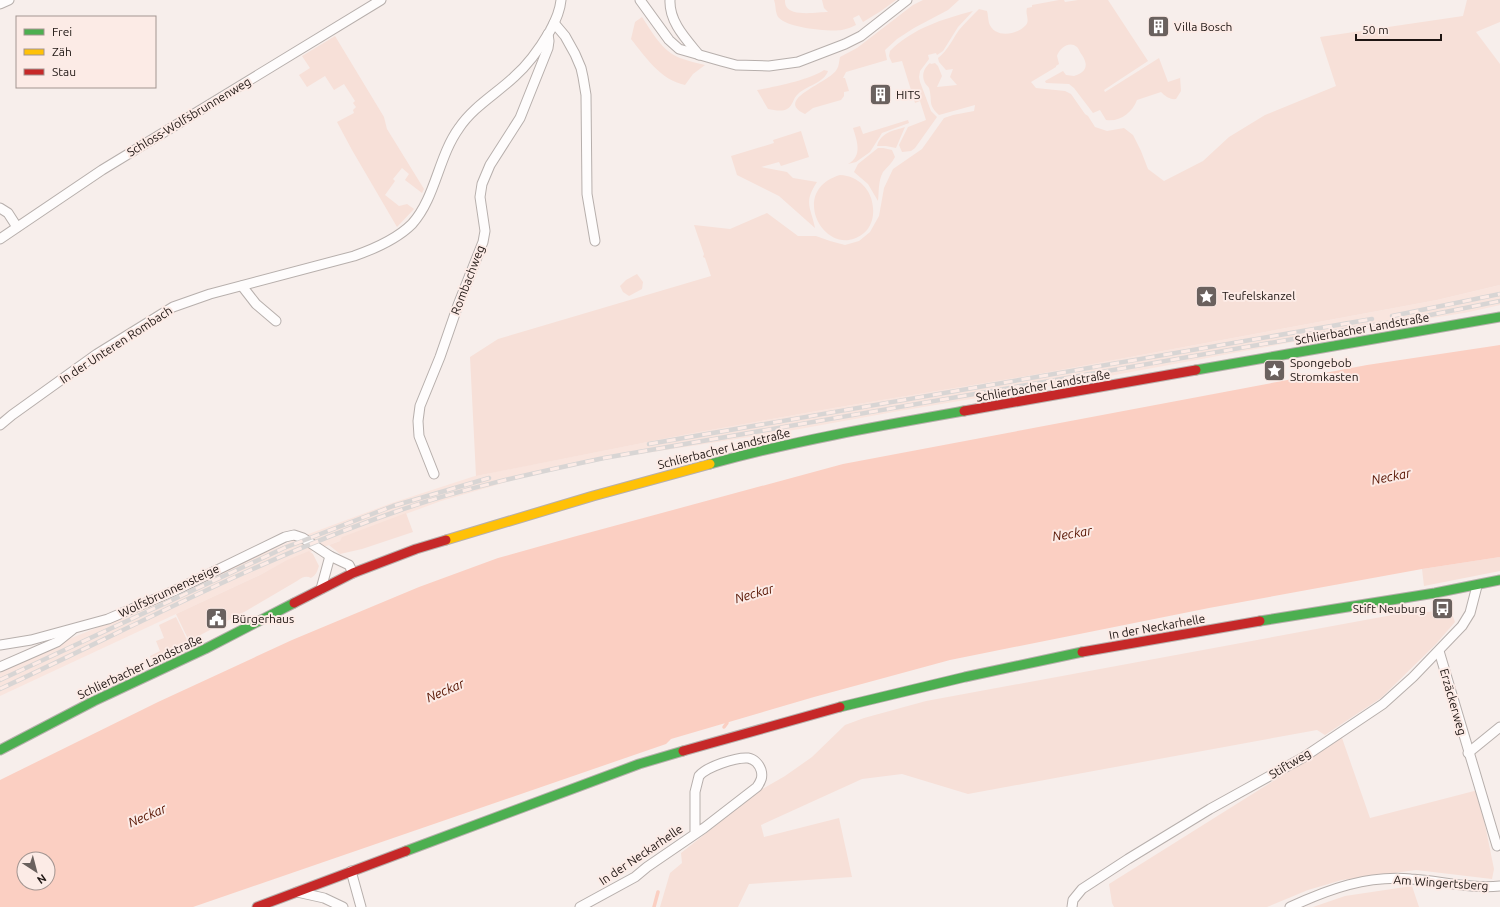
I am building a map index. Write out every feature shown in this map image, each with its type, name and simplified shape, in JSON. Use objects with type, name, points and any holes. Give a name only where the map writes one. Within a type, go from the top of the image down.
[{"type":"main road","name":"Schlierbacher Landstraße","points":[[0,750],[94,701],[219,642],[353,573],[416,549],[579,500],[743,455],[864,429],[1500,317]]},
{"type":"main road","name":"In der Neckarhelle","points":[[257,907],[639,764],[699,745],[822,711],[1043,660],[1133,643],[1477,586],[1500,580]]},
{"type":"street","points":[[0,4],[9,0]]},
{"type":"street","name":"Schloss-Wolfsbrunnenweg","points":[[0,239],[102,170],[381,0]]},
{"type":"street","name":"Rombachweg","points":[[434,474],[419,436],[418,421],[420,406],[483,242],[485,231],[480,197],[482,184],[490,165],[520,118],[548,48],[548,34],[561,6],[561,0]]},
{"type":"street","points":[[640,0],[664,34],[674,45],[686,52],[721,62],[748,66],[769,66],[798,62],[837,48],[853,41],[907,0]]},
{"type":"street","points":[[670,0],[674,20],[699,55]]},
{"type":"street","points":[[554,23],[576,54],[583,77],[586,95],[587,194],[595,241]]},
{"type":"street","name":"In der Unteren Rombach","points":[[0,425],[88,360],[173,307],[210,294],[336,262],[367,252],[404,230],[415,219],[427,201],[446,152],[458,129],[472,112],[524,67],[548,34]]},
{"type":"street","points":[[0,208],[8,213],[17,227]]},
{"type":"street","points":[[242,286],[256,304],[276,321]]},
{"type":"street","name":"Wolfsbrunnensteige","points":[[0,645],[31,640],[73,629],[135,608],[290,536],[298,536],[303,538],[330,556],[349,565],[353,573]]},
{"type":"street","points":[[321,589],[330,556]]},
{"type":"street","name":"Stiftweg","points":[[1072,907],[1073,900],[1077,894],[1122,863],[1197,817],[1304,757],[1374,711],[1404,686],[1462,626],[1470,614],[1477,586]]},
{"type":"street","points":[[0,667],[57,642],[73,629]]},
{"type":"street","name":"Erzäckerweg","points":[[1439,651],[1468,753],[1497,846]]},
{"type":"street","name":"Erzäckerweg","points":[[1468,753],[1500,727]]},
{"type":"street","name":"In der Neckarhelle","points":[[580,907],[635,877],[695,833],[757,787],[762,777],[762,772],[758,764],[748,758],[742,758],[718,765],[701,773],[697,780],[695,792],[695,833]]},
{"type":"street","points":[[351,871],[361,907]]},
{"type":"street","name":"Am Wingertsberg","points":[[1290,907],[1335,888],[1350,884],[1386,879],[1411,878],[1481,887],[1500,886]]},
{"type":"street","points":[[296,892],[324,898],[343,907]]},
{"type":"shaded area","points":[[774,0],[785,0],[786,5],[793,12],[805,13],[828,12],[824,8],[822,0],[896,0],[863,22],[859,15],[853,18],[856,25],[846,29],[817,30],[797,26],[781,19],[777,15]]},
{"type":"shaded area","points":[[923,0],[959,0],[948,10],[897,39],[885,50],[887,60],[846,72],[843,78],[845,78],[849,91],[844,92],[844,96],[841,100],[813,108],[805,114],[797,108],[796,103],[799,97],[825,80],[838,68],[840,57],[857,48],[913,5]]},
{"type":"shaded area","points":[[1064,0],[1065,2],[1078,0],[1108,0],[1148,61],[1104,90],[1105,92],[1159,58],[1168,82],[1180,78],[1180,76],[1181,91],[1176,99],[1170,98],[1161,92],[1137,100],[1129,113],[1116,120],[1106,120],[1100,110],[1093,113],[1074,88],[1069,84],[1046,83],[1045,81],[1063,71],[1066,75],[1074,76],[1084,70],[1086,65],[1084,59],[1078,48],[1074,45],[1071,44],[1062,48],[1057,56],[1059,64],[1031,82],[1036,88],[1065,91],[1071,94],[1095,127],[1107,131],[1124,128],[1133,135],[1148,169],[1164,181],[1203,161],[1229,137],[1265,115],[1336,86],[1320,37],[1463,16],[1467,0],[1500,0],[1500,22],[1476,32],[1500,64],[1500,285],[1437,300],[1033,375],[688,434],[476,476],[470,357],[498,339],[711,276],[705,258],[703,257],[704,254],[694,225],[730,229],[767,213],[798,236],[816,236],[845,245],[859,241],[870,232],[879,216],[884,188],[893,169],[922,149],[944,118],[974,111],[975,105],[939,115],[935,111],[932,105],[929,88],[925,84],[923,77],[925,69],[928,65],[930,63],[935,63],[938,66],[942,76],[937,87],[957,85],[950,77],[953,69],[946,70],[939,62],[938,58],[959,30],[979,9],[987,11],[989,23],[995,31],[1006,34],[1022,29],[1026,25],[1028,21],[1027,8],[1032,7],[1032,5]]},
{"type":"shaded area","points":[[973,11],[958,27],[943,51],[937,55],[936,53],[928,55],[929,59],[920,71],[919,77],[931,111],[937,117],[915,148],[911,151],[902,152],[899,145],[908,127],[926,120],[920,101],[915,103],[902,61],[892,63],[889,56],[890,51],[918,30],[951,17]]},
{"type":"shaded area","points":[[642,17],[654,35],[668,51],[680,58],[705,65],[693,74],[685,85],[676,82],[661,73],[648,61],[631,39],[635,22]]},
{"type":"shaded area","points":[[335,36],[384,117],[387,129],[424,189],[422,193],[405,180],[409,174],[402,168],[393,179],[395,181],[385,195],[399,206],[407,204],[414,209],[397,227],[337,122],[354,113],[353,110],[356,107],[353,103],[355,101],[344,84],[334,90],[325,76],[307,87],[299,75],[310,68],[302,56]]},
{"type":"shaded area","points":[[824,70],[828,71],[823,79],[801,91],[791,106],[785,110],[768,109],[757,90],[801,80],[818,74]]},
{"type":"shaded area","points":[[908,120],[909,123],[882,133],[870,152],[856,162],[848,164],[856,157],[858,148],[853,128],[860,126],[863,134]]},
{"type":"shaded area","points":[[905,127],[896,148],[877,146],[884,135]]},
{"type":"shaded area","points":[[801,131],[809,157],[781,166],[779,162],[761,167],[787,172],[793,178],[817,182],[809,200],[815,228],[779,196],[737,175],[731,156],[774,143],[773,140]]},
{"type":"shaded area","points":[[878,148],[892,150],[895,157],[881,175],[878,201],[868,184],[854,172],[858,164]]},
{"type":"shaded area","points":[[840,175],[859,181],[867,190],[872,201],[872,222],[864,233],[850,240],[837,239],[826,232],[818,221],[814,208],[816,195],[824,183]]},
{"type":"shaded area","points":[[637,274],[643,282],[642,289],[629,296],[623,292],[620,286],[626,280]]},
{"type":"shaded area","points":[[1500,285],[1500,305],[1464,313],[1374,327],[1093,379],[794,430],[614,458],[520,478],[441,501],[343,537],[340,541],[288,560],[260,575],[0,696],[0,673],[69,639],[131,614],[306,535],[392,503],[475,476],[688,434],[1033,375],[1437,300]]},
{"type":"shaded area","points":[[406,513],[413,532],[362,549],[340,554],[329,545],[340,541],[342,537]]},
{"type":"shaded area","points":[[309,551],[313,554],[319,566],[313,577],[302,578],[246,611],[189,641],[176,614],[260,575],[287,560]]},
{"type":"shaded area","points":[[1500,557],[1500,571],[1424,586],[1422,569]]},
{"type":"shaded area","points":[[1450,608],[1455,622],[1436,644],[1381,698],[1325,735],[1317,730],[968,794],[902,774],[862,779],[761,825],[764,837],[839,818],[852,877],[749,884],[738,907],[660,907],[670,873],[682,863],[681,853],[759,791],[785,776],[812,757],[845,725],[864,718],[926,701],[1414,611],[1428,612]]},
{"type":"shaded area","points":[[176,617],[188,642],[151,658],[150,656],[160,651],[156,641],[164,638],[159,625]]},
{"type":"shaded area","points":[[1342,738],[1370,818],[1478,790],[1494,869],[1492,879],[1416,870],[1342,880],[1308,890],[1267,907],[1114,907],[1109,884]]},
{"type":"shaded area","points":[[1412,886],[1419,907],[1313,907],[1345,896]]},
{"type":"water","name":"Neckar","points":[[1500,345],[1500,557],[1422,569],[1209,608],[950,660],[814,697],[671,739],[666,744],[193,907],[0,907],[0,780],[158,702],[292,640],[419,587],[498,558],[843,464],[1367,365]]},
{"type":"waterway","points":[[724,727],[727,723]]},
{"type":"waterway","points":[[654,907],[658,892]]},
{"type":"railway","points":[[1392,316],[1500,294]]},
{"type":"railway","points":[[0,689],[196,595],[294,551],[395,512],[473,488],[604,458],[1420,317],[1500,301]]},
{"type":"railway","points":[[649,444],[1372,319]]},
{"type":"railway","points":[[0,680],[284,548],[393,506],[489,478]]},
{"type":"traffic: fast","points":[[1196,370],[1500,317]]},
{"type":"traffic: fast","points":[[710,464],[804,441],[964,411]]},
{"type":"traffic: fast","points":[[1260,621],[1435,593],[1500,580]]},
{"type":"traffic: fast","points":[[0,750],[94,701],[205,649],[294,603]]},
{"type":"traffic: fast","points":[[840,707],[965,677],[1082,652]]},
{"type":"traffic: fast","points":[[406,851],[639,764],[683,751]]},
{"type":"traffic: slow","points":[[446,540],[593,496],[710,464]]},
{"type":"traffic: jam","points":[[964,411],[1196,370]]},
{"type":"traffic: jam","points":[[294,603],[353,573],[416,549],[446,540]]},
{"type":"traffic: jam","points":[[1082,652],[1260,621]]},
{"type":"traffic: jam","points":[[683,751],[840,707]]},
{"type":"traffic: jam","points":[[257,907],[406,851]]},
{"type":"place","name":"Villa Bosch","points":[[1159,27]]},
{"type":"place","name":"HITS","points":[[881,95]]},
{"type":"place","name":"Teufelskanzel","points":[[1207,296]]},
{"type":"place","name":"Spongebob Stromkasten","points":[[1275,370]]},
{"type":"place","name":"Stift Neuburg","points":[[1442,609]]},
{"type":"place","name":"Bürgerhaus","points":[[216,619]]}]
